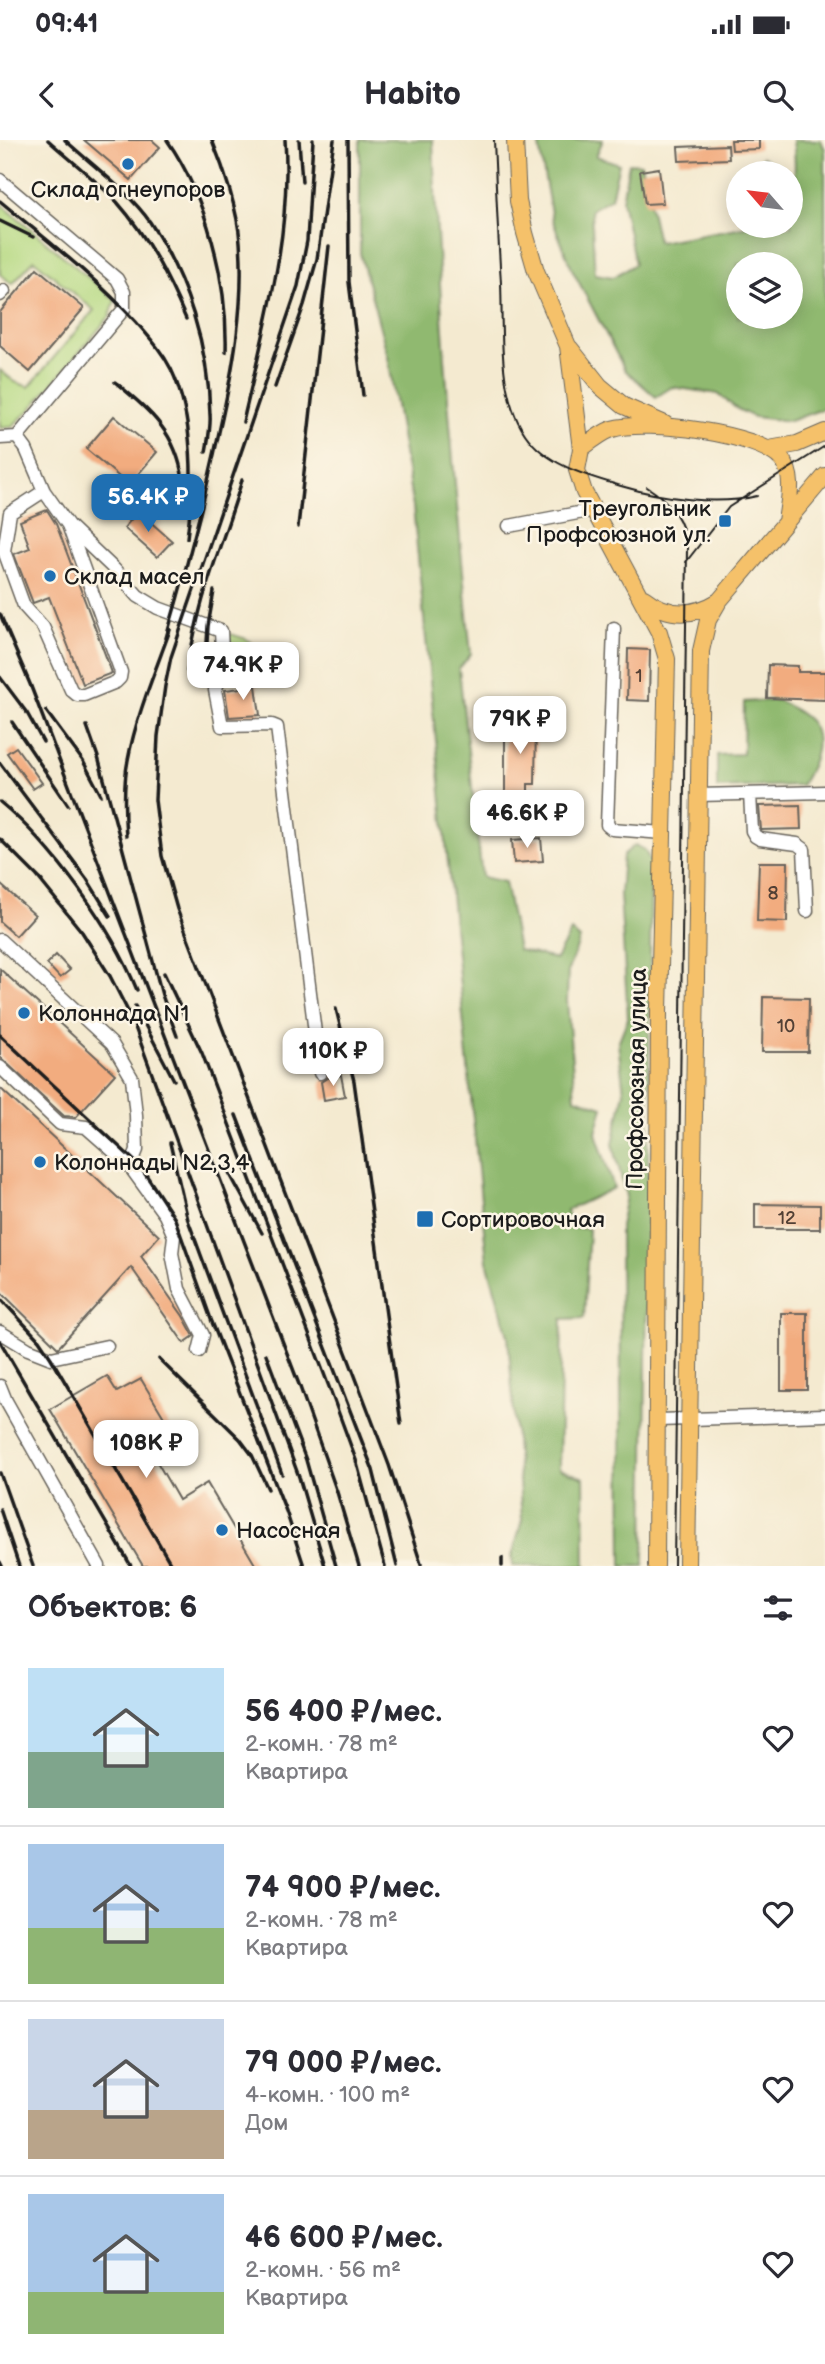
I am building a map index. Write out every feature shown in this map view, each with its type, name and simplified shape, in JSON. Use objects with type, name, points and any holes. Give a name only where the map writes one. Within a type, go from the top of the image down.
[{"type":"main road","points":[[515,140],[518,201],[525,233],[536,271],[568,346],[600,386],[624,406],[672,426],[738,438],[769,449],[783,460],[789,471],[790,487],[786,522]]},
{"type":"main road","points":[[568,346],[581,449],[577,470],[584,492],[642,597],[655,607],[682,613],[701,612],[719,601]]},
{"type":"main road","points":[[581,449],[613,429],[672,426]]},
{"type":"main road","points":[[769,449],[797,444],[825,432]]},
{"type":"main road","points":[[687,1566],[701,651],[708,620],[719,601],[825,476]]},
{"type":"main road","name":"Профсоюзная улица","points":[[642,597],[659,632],[667,659],[658,1092],[656,1566]]},
{"type":"street","points":[[0,180],[117,279],[124,292],[124,309],[17,437],[0,439]]},
{"type":"street","points":[[17,437],[26,449],[44,491],[68,525],[138,596],[173,614],[220,629],[223,672],[215,690],[222,726],[277,727],[320,1073]]},
{"type":"street","points":[[44,491],[10,513],[4,551],[24,606],[43,627],[71,690],[77,695],[84,695],[116,682],[121,672],[68,525]]},
{"type":"street","points":[[509,526],[594,510]]},
{"type":"street","points":[[614,628],[607,825],[612,829],[663,833]]},
{"type":"street","points":[[698,794],[825,792]]},
{"type":"street","points":[[750,794],[752,831],[755,836],[797,844],[804,849],[807,911]]},
{"type":"street","points":[[0,940],[112,1044],[132,1078],[137,1150],[128,1164]]},
{"type":"street","points":[[0,1067],[60,1124],[86,1127],[128,1164],[165,1215],[174,1236],[172,1253],[178,1289],[203,1335],[199,1351]]},
{"type":"street","points":[[0,1332],[29,1349],[51,1357],[107,1346]]},
{"type":"street","points":[[0,1386],[99,1566]]},
{"type":"street","points":[[657,1420],[825,1415]]},
{"type":"green space","points":[[360,140],[433,140],[448,397],[471,654],[459,669],[482,877],[505,882],[518,950],[556,959],[571,931],[580,939],[568,970],[567,1001],[575,1098],[603,1107],[596,1133],[614,1188],[567,1210],[570,1226],[589,1229],[584,1318],[562,1319],[559,1469],[584,1478],[585,1566],[513,1566],[512,1556],[522,1520],[508,1336],[487,1261],[413,507],[388,357],[360,253]]},
{"type":"green space","points":[[538,140],[603,140],[596,156],[619,164],[611,198],[591,210],[595,274],[613,277],[635,264],[622,200],[629,163],[641,164],[658,242],[726,230],[726,238],[803,238],[803,161],[794,161],[793,140],[821,140],[825,150],[825,408],[790,421],[754,417],[737,409],[718,394],[672,387],[656,397],[625,370],[572,269],[552,219]]},
{"type":"green space","points":[[0,203],[115,300],[110,316],[30,410],[11,427],[0,428],[0,370],[15,382],[29,387],[94,310],[34,260],[12,284],[0,274]]},
{"type":"green space","points":[[230,634],[246,639],[260,649],[262,665],[244,667],[229,658],[227,639]]},
{"type":"green space","points":[[778,700],[803,716],[814,730],[815,755],[801,785],[717,788],[717,755],[743,754],[744,702]]},
{"type":"green space","points":[[635,845],[645,850],[651,863],[644,1566],[622,1566],[620,1226],[626,1196],[613,1144],[624,1092],[618,1043],[628,1018],[620,895],[623,855]]},
{"type":"building","name":"Склад огнеупоров","points":[[84,140],[152,140],[160,147],[131,180]]},
{"type":"building","points":[[731,140],[759,140],[759,149],[732,150]]},
{"type":"building","points":[[728,145],[729,159],[679,161],[678,147]]},
{"type":"building","points":[[659,168],[663,203],[645,204],[640,171]]},
{"type":"building","points":[[37,268],[84,308],[30,372],[0,346],[0,312]]},
{"type":"building","points":[[114,416],[157,452],[129,485],[86,449]]},
{"type":"building","name":"Склад масел","points":[[47,510],[56,524],[112,673],[83,684],[49,597],[33,603],[14,554],[30,548],[20,521]]},
{"type":"building","points":[[138,511],[172,541],[157,557],[124,528]]},
{"type":"building","points":[[628,649],[650,650],[649,701],[627,700]]},
{"type":"building","points":[[768,665],[798,666],[798,672],[825,672],[825,700],[767,698]]},
{"type":"building","points":[[256,686],[260,715],[229,717],[225,690]]},
{"type":"building","points":[[505,719],[536,720],[535,784],[528,784],[528,795],[505,795]]},
{"type":"building","points":[[16,747],[42,783],[33,789],[7,753]]},
{"type":"building","points":[[800,805],[801,829],[761,830],[759,806]]},
{"type":"building","points":[[541,838],[543,861],[514,863],[512,840]]},
{"type":"building","points":[[759,862],[788,862],[787,922],[757,921]]},
{"type":"building","points":[[0,884],[35,915],[16,936],[0,922]]},
{"type":"building","points":[[56,955],[70,970],[60,978],[47,964]]},
{"type":"building","name":"Колоннада N1","points":[[0,969],[115,1074],[76,1117],[64,1116],[0,1057]]},
{"type":"building","points":[[763,997],[809,998],[808,1052],[762,1052]]},
{"type":"building","points":[[341,1075],[345,1096],[324,1100],[321,1082]]},
{"type":"building","name":"Колоннады N2,3,4","points":[[0,1088],[159,1236],[141,1256],[194,1336],[184,1343],[131,1267],[58,1348],[0,1291]]},
{"type":"building","points":[[755,1204],[820,1205],[820,1229],[755,1229]]},
{"type":"building","points":[[781,1313],[807,1313],[807,1390],[781,1390]]},
{"type":"building","points":[[107,1376],[117,1392],[141,1379],[178,1441],[153,1455],[179,1500],[207,1483],[256,1566],[143,1566],[50,1409]]},
{"type":"tram line","points":[[494,140],[503,361],[510,399],[525,434],[544,454],[568,468],[637,490],[671,497],[707,500],[757,496]]},
{"type":"tram line","points":[[686,562],[729,507],[825,446]]},
{"type":"tram line","points":[[647,487],[675,513],[683,529],[687,548],[674,1566]]},
{"type":"railway","points":[[48,140],[128,215],[156,258],[186,319]]},
{"type":"railway","points":[[65,140],[121,189],[141,211],[175,266],[194,314],[205,364],[210,420],[206,452]]},
{"type":"railway","points":[[167,140],[193,187],[212,242],[223,298],[226,352]]},
{"type":"railway","points":[[166,638],[213,458],[237,338],[241,290],[239,230],[230,190],[212,140]]},
{"type":"railway","points":[[243,422],[280,247],[286,176],[285,140]]},
{"type":"railway","points":[[299,140],[302,182]]},
{"type":"railway","points":[[313,140],[307,241],[298,286],[171,657],[158,736],[155,800],[162,856],[177,909],[389,1465],[421,1564]]},
{"type":"railway","points":[[275,387],[317,259],[334,140]]},
{"type":"railway","points":[[348,140],[349,282],[363,395]]},
{"type":"railway","points":[[0,201],[120,305],[155,344],[171,369],[179,388],[188,430],[191,496],[187,538]]},
{"type":"railway","points":[[0,221],[33,237]]},
{"type":"railway","points":[[298,527],[329,246]]},
{"type":"railway","points":[[115,382],[160,424],[180,463],[183,480]]},
{"type":"railway","points":[[187,671],[202,602],[242,480]]},
{"type":"railway","points":[[205,676],[208,626],[214,591]]},
{"type":"railway","points":[[0,614],[30,684],[300,1387],[337,1492],[359,1566]]},
{"type":"railway","points":[[126,836],[126,769],[131,744],[170,630]]},
{"type":"railway","points":[[0,677],[27,713],[43,742]]},
{"type":"railway","points":[[46,711],[83,761],[101,795]]},
{"type":"railway","points":[[12,722],[68,805]]},
{"type":"railway","points":[[87,726],[98,757],[162,995],[177,1036]]},
{"type":"railway","points":[[0,763],[87,879],[110,916]]},
{"type":"railway","points":[[0,802],[40,841],[79,888],[112,940],[137,990]]},
{"type":"railway","points":[[0,839],[42,881]]},
{"type":"railway","points":[[36,875],[82,932],[110,976],[132,1019],[299,1477],[325,1566]]},
{"type":"railway","points":[[164,973],[202,1053],[331,1392],[356,1460],[385,1566]]},
{"type":"railway","points":[[135,1006],[174,1080]]},
{"type":"railway","points":[[336,1009],[354,1081],[401,1424]]},
{"type":"railway","points":[[0,1035],[141,1167],[175,1219],[286,1511],[304,1566]]},
{"type":"railway","points":[[236,1115],[373,1470],[397,1566]]},
{"type":"railway","points":[[170,1143],[188,1220],[282,1474]]},
{"type":"railway","points":[[226,1167],[262,1233]]},
{"type":"railway","points":[[0,1298],[39,1340],[51,1358],[172,1566]]},
{"type":"railway","points":[[0,1341],[131,1566]]},
{"type":"railway","points":[[266,1354],[306,1460],[336,1566]]},
{"type":"railway","points":[[159,1359],[240,1439],[252,1455],[268,1489]]},
{"type":"railway","points":[[0,1473],[33,1566]]},
{"type":"railway","points":[[0,1509],[19,1566]]},
{"type":"railway","points":[[502,1558],[502,1566]]},
{"type":"railway","points":[[0,1562],[2,1566]]},
{"type":"place","name":"Склад огнеупоров","points":[[128,164]]},
{"type":"place","name":"Треугольник Профсоюзной ул.","points":[[725,521]]},
{"type":"place","name":"Склад масел","points":[[50,576]]},
{"type":"place","name":"Колоннада N1","points":[[24,1013]]},
{"type":"place","name":"Колоннады N2,3,4","points":[[40,1162]]},
{"type":"place","name":"Сортировочная","points":[[425,1219]]},
{"type":"place","name":"Насосная","points":[[222,1530]]}]
